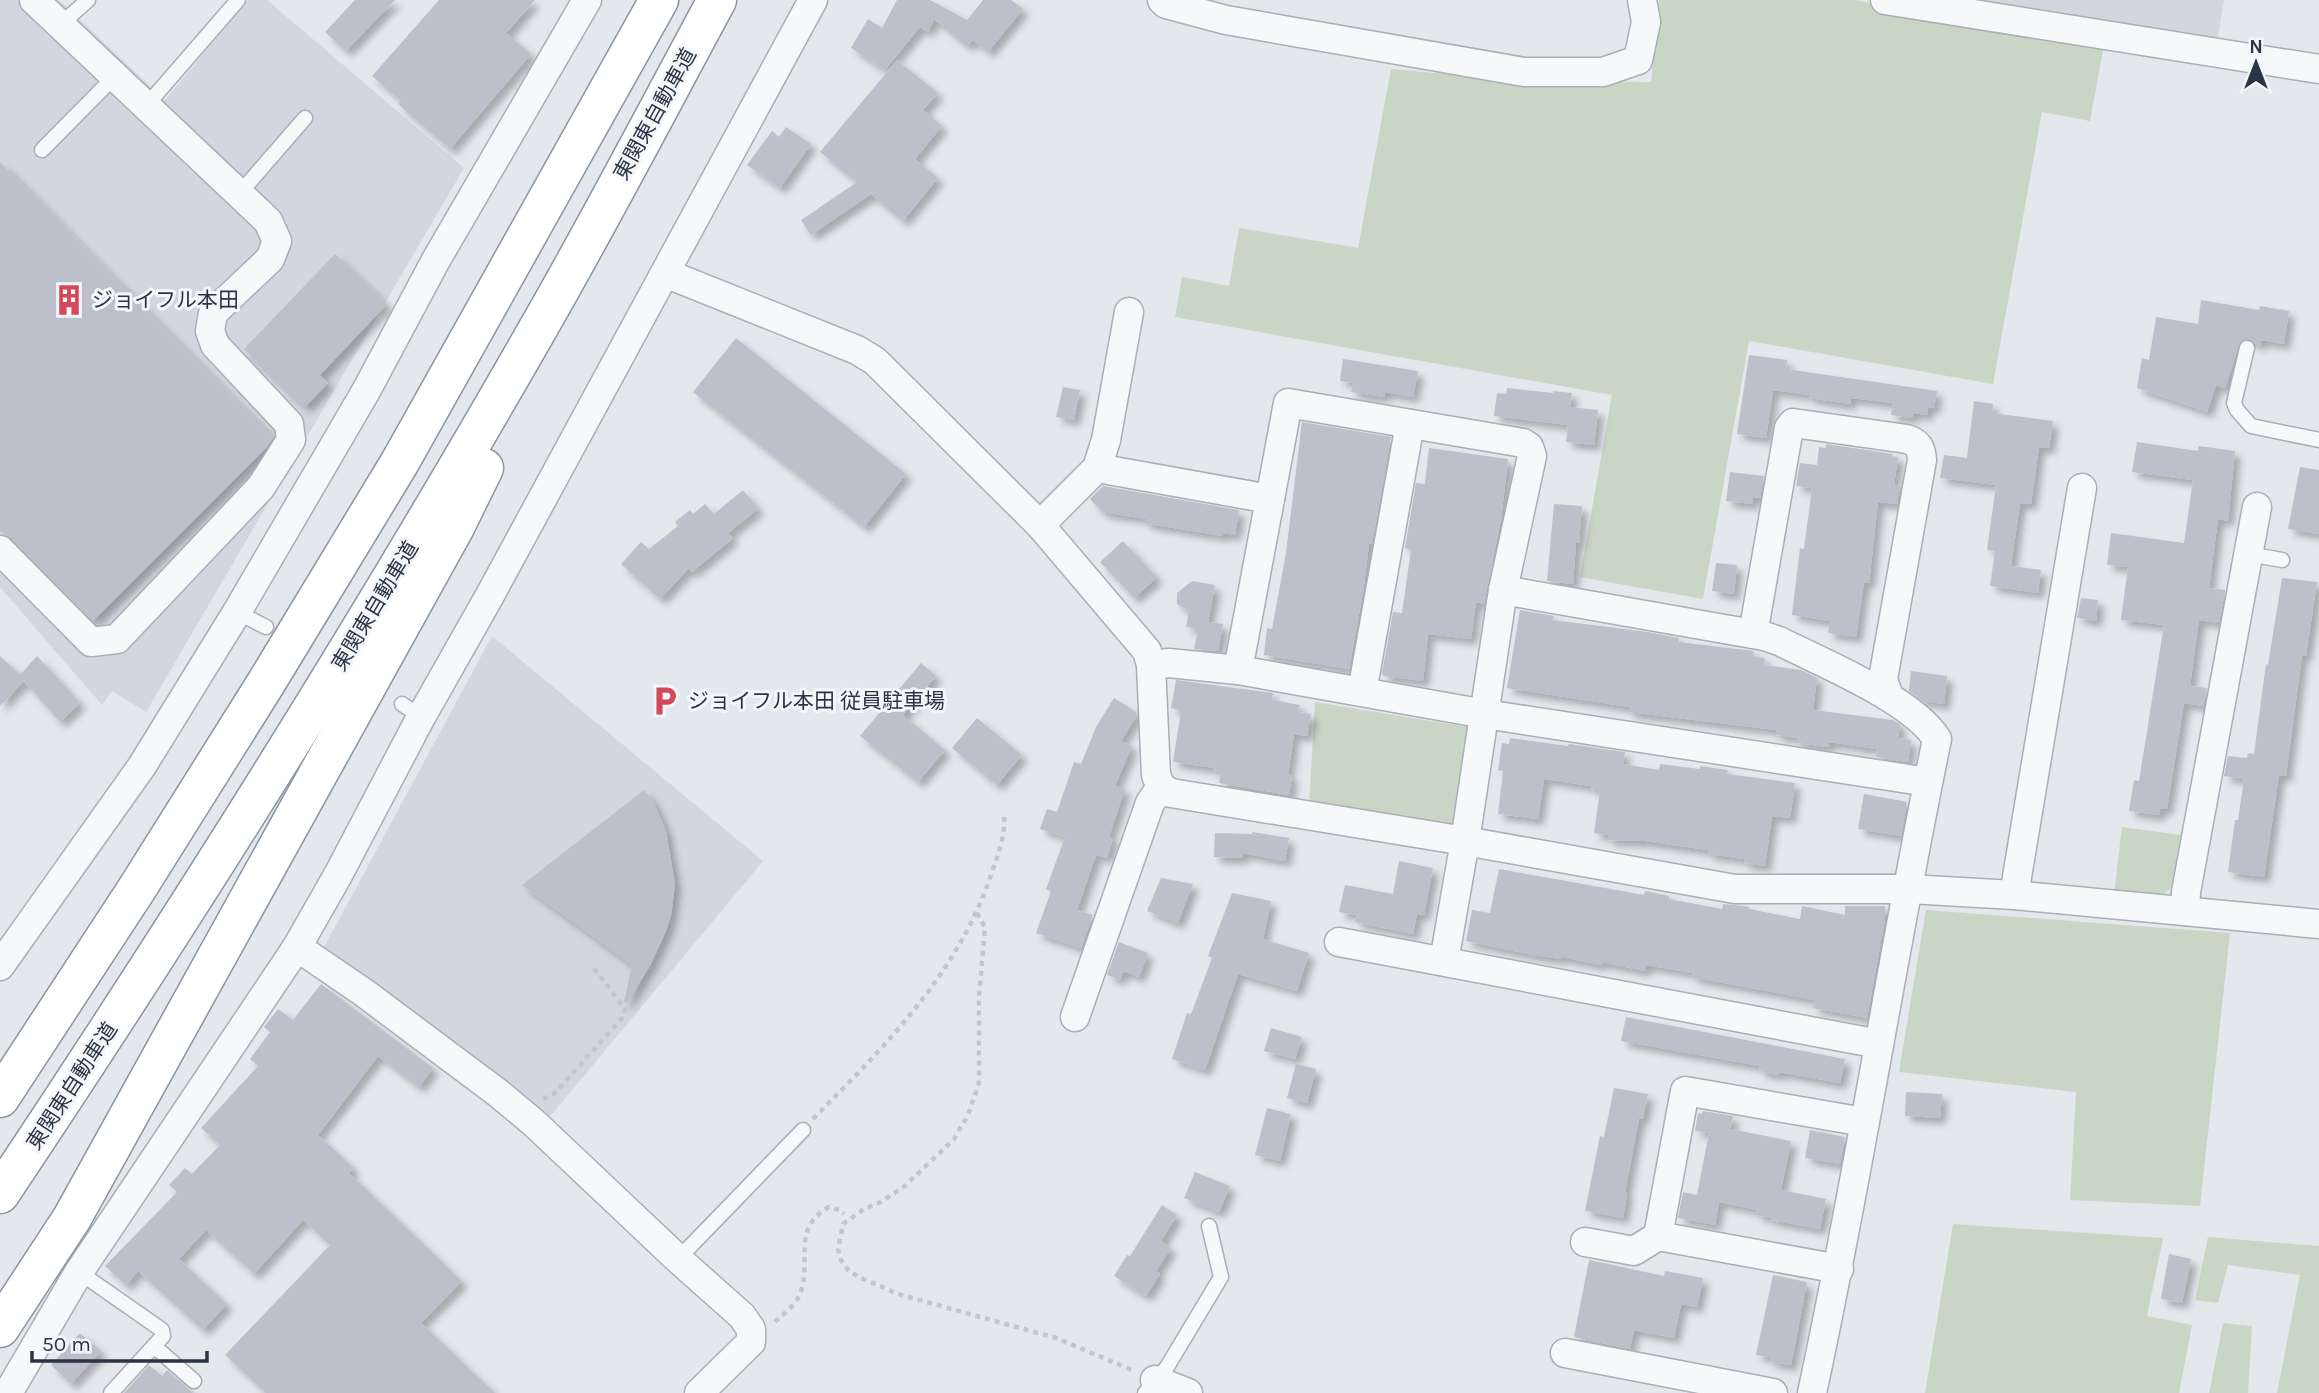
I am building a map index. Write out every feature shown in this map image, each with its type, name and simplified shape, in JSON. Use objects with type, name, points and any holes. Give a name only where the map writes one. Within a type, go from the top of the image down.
[{"type":"highway","points":[[0,1098],[145,875],[393,473],[659,0]]},
{"type":"highway","name":"東関東自動車道","points":[[0,1194],[126,1003],[313,709],[538,330],[718,0]]},
{"type":"highway","points":[[0,1328],[72,1218],[455,527],[503,430],[538,330]]},
{"type":"street","points":[[0,550],[91,642],[117,639],[261,487],[291,440],[289,425],[215,345],[210,331],[213,313],[270,259],[277,241],[268,222],[34,0]]},
{"type":"street","points":[[0,966],[142,766],[237,612],[366,391],[436,260],[587,0]]},
{"type":"street","points":[[8,1393],[79,1272],[297,947],[338,875],[411,710],[665,273],[813,0]]},
{"type":"street","points":[[1162,0],[1166,4],[1226,20],[1524,72],[1604,72],[1638,60],[1646,22],[1642,0]]},
{"type":"street","points":[[1885,0],[2319,69]]},
{"type":"street","points":[[665,273],[857,350],[875,361],[1040,525],[1147,651],[1151,666],[1156,775],[1161,787],[1184,796],[1465,841],[1735,889],[1909,889],[2014,895],[2319,924]]},
{"type":"street","points":[[1040,525],[1097,468],[1106,440],[1129,312]]},
{"type":"street","points":[[1238,670],[1288,403],[1523,443],[1529,447],[1532,456],[1503,590],[1444,961]]},
{"type":"street","points":[[1752,634],[1789,428],[1793,423],[1917,442],[1922,450],[1922,460],[1883,679],[1889,697]]},
{"type":"street","points":[[1362,692],[1410,425]]},
{"type":"street","points":[[1097,468],[1270,499]]},
{"type":"street","points":[[2014,895],[2082,488]]},
{"type":"street","points":[[2185,911],[2186,892],[2257,507]]},
{"type":"street","points":[[1503,590],[1779,641],[1889,697],[1932,730],[1937,739],[1864,1122],[1839,1269],[1812,1393]]},
{"type":"street","points":[[1151,666],[1169,663],[1238,670],[1485,714],[1928,782]]},
{"type":"street","points":[[1074,1017],[1150,803],[1161,787]]},
{"type":"street","points":[[1339,942],[1879,1044]]},
{"type":"street","points":[[297,947],[327,966],[498,1093],[534,1123],[742,1316],[751,1329],[751,1342],[699,1393]]},
{"type":"street","points":[[1658,1237],[1685,1091],[1864,1122]]},
{"type":"street","points":[[1584,1242],[1634,1251],[1658,1237],[1839,1269]]},
{"type":"street","points":[[1565,1353],[1773,1393]]},
{"type":"street","points":[[1150,1386],[1188,1393]]},
{"type":"lane","points":[[60,25],[88,0]]},
{"type":"lane","points":[[146,106],[238,0]]},
{"type":"lane","points":[[43,150],[115,76]]},
{"type":"lane","points":[[239,194],[305,118]]},
{"type":"lane","points":[[2247,348],[2234,403],[2237,410],[2251,426],[2319,440]]},
{"type":"lane","points":[[2248,554],[2282,561]]},
{"type":"lane","points":[[237,612],[266,627]]},
{"type":"lane","points":[[678,1259],[803,1130]]},
{"type":"lane","points":[[1150,1386],[1167,1367],[1221,1277],[1209,1226]]},
{"type":"lane","points":[[79,1272],[162,1330],[163,1336],[155,1347],[111,1393]]},
{"type":"lane","points":[[155,1347],[194,1381]]},
{"type":"path","points":[[803,1130],[876,1056],[950,964],[977,913],[1006,831],[1004,813]]},
{"type":"path","points":[[977,913],[985,927],[979,997],[979,1083],[968,1115],[954,1139],[906,1185],[843,1224],[838,1249],[841,1261],[849,1271],[861,1278],[901,1295],[1056,1338],[1150,1386]]},
{"type":"path","points":[[537,1099],[554,1094],[624,1016],[625,1009],[594,968]]},
{"type":"path","points":[[767,1330],[797,1300],[802,1288],[806,1231],[817,1214],[829,1207],[841,1210],[844,1214]]},
{"type":"shaded area","name":"ジョイフル本田","points":[[0,0],[59,0],[165,100],[248,0],[267,0],[464,168],[146,712],[112,691],[102,705],[0,587]]},
{"type":"shaded area","points":[[1941,0],[2224,0],[2217,43]]},
{"type":"shaded area","points":[[492,636],[763,861],[547,1120],[322,951]]},
{"type":"green space","points":[[1659,0],[1853,0],[2105,40],[2090,121],[2042,112],[1993,384],[1749,341],[1703,599],[1580,577],[1612,395],[1175,317],[1182,277],[1229,286],[1239,228],[1358,248],[1391,69],[1513,80],[1651,82]]},
{"type":"green space","points":[[1315,702],[1467,727],[1474,734],[1460,828],[1309,806]]},
{"type":"green space","points":[[2122,827],[2181,835],[2173,887],[2158,898],[2114,894]]},
{"type":"green space","points":[[1926,910],[2230,933],[2200,1206],[2070,1200],[2076,1092],[1899,1072]]},
{"type":"green space","points":[[1953,1224],[2163,1238],[2147,1316],[2192,1325],[2179,1393],[1925,1393]]},
{"type":"green space","points":[[2208,1237],[2319,1246],[2319,1393],[2277,1393],[2300,1275],[2228,1265],[2218,1303],[2195,1300]]},
{"type":"green space","points":[[2223,1323],[2252,1326],[2248,1393],[2209,1393]]},
{"type":"building","points":[[355,0],[395,0],[346,51],[325,32]]},
{"type":"building","points":[[439,0],[535,0],[506,33],[531,54],[450,149],[398,104],[401,101],[372,76]]},
{"type":"building","points":[[897,0],[930,0],[967,20],[983,0],[1011,0],[1023,9],[988,52],[973,40],[967,46],[934,19],[928,32],[920,27],[885,70],[851,48],[868,19],[882,28]]},
{"type":"building","points":[[897,60],[938,93],[923,110],[942,126],[915,159],[938,178],[903,221],[871,194],[811,235],[801,220],[857,182],[820,152]]},
{"type":"building","points":[[786,127],[811,144],[780,188],[747,165],[772,131],[779,137]]},
{"type":"building","name":"ジョイフル本田","points":[[0,162],[273,437],[267,447],[93,621],[12,538],[0,531]]},
{"type":"building","points":[[335,254],[387,304],[320,375],[328,383],[305,407],[244,349]]},
{"type":"building","points":[[2201,300],[2259,310],[2260,306],[2289,311],[2284,344],[2261,340],[2260,346],[2249,339],[2240,342],[2225,388],[2216,385],[2207,412],[2137,388],[2142,358],[2149,360],[2156,317],[2198,324]]},
{"type":"building","points":[[736,338],[906,474],[864,527],[693,392]]},
{"type":"building","points":[[1749,355],[1787,360],[1786,369],[1937,391],[1934,408],[1928,407],[1927,415],[1913,413],[1912,418],[1891,415],[1893,403],[1851,398],[1850,404],[1773,390],[1766,438],[1737,434]]},
{"type":"building","points":[[1343,359],[1418,371],[1413,397],[1385,392],[1384,397],[1351,392],[1353,383],[1340,381]]},
{"type":"building","points":[[1063,387],[1080,390],[1074,420],[1056,417]]},
{"type":"building","points":[[1507,388],[1572,393],[1570,407],[1598,410],[1594,445],[1566,442],[1568,425],[1494,416],[1497,393],[1506,394]]},
{"type":"building","points":[[1974,401],[1993,404],[1992,413],[2053,421],[2049,448],[2039,447],[2031,504],[2020,503],[2011,566],[2041,570],[2038,593],[1990,586],[1995,551],[1987,550],[1996,485],[1940,478],[1944,455],[1967,458]]},
{"type":"building","points":[[1302,422],[1391,437],[1372,544],[1369,544],[1349,669],[1264,655],[1267,628],[1272,629],[1286,553]]},
{"type":"building","points":[[2137,442],[2198,451],[2199,446],[2235,451],[2228,521],[2218,519],[2209,588],[2225,590],[2219,623],[2199,620],[2190,686],[2207,688],[2203,706],[2184,703],[2167,809],[2160,809],[2159,815],[2129,811],[2134,780],[2139,781],[2164,625],[2121,620],[2128,567],[2107,565],[2111,533],[2184,543],[2193,480],[2132,472]]},
{"type":"building","points":[[1826,444],[1898,457],[1894,485],[1900,486],[1897,504],[1878,502],[1869,583],[1864,582],[1856,637],[1828,633],[1830,621],[1792,615],[1800,548],[1804,549],[1812,488],[1796,486],[1800,463],[1817,465],[1819,447],[1826,448]]},
{"type":"building","points":[[1429,448],[1508,459],[1501,519],[1484,604],[1476,602],[1471,639],[1428,634],[1423,681],[1383,676],[1382,673],[1393,612],[1402,613],[1411,550],[1405,548],[1416,483],[1425,484]]},
{"type":"building","points":[[2300,467],[2319,470],[2319,534],[2288,529]]},
{"type":"building","points":[[1730,472],[1764,476],[1760,498],[1753,497],[1753,504],[1726,501]]},
{"type":"building","points":[[1103,486],[1239,510],[1235,535],[1223,533],[1223,536],[1143,523],[1147,519],[1102,512],[1090,499]]},
{"type":"building","points":[[743,490],[758,509],[728,533],[733,538],[692,572],[689,568],[660,599],[621,564],[641,542],[649,549],[678,526],[675,522],[690,510],[693,514],[705,504],[714,514]]},
{"type":"building","points":[[1554,504],[1582,506],[1573,584],[1547,581]]},
{"type":"building","points":[[1123,541],[1157,577],[1134,598],[1100,562]]},
{"type":"building","points":[[1716,563],[1737,565],[1734,594],[1712,591]]},
{"type":"building","points":[[2282,578],[2317,582],[2306,656],[2302,655],[2286,776],[2279,775],[2264,877],[2228,872],[2244,779],[2224,776],[2228,756],[2247,758],[2248,753],[2254,754],[2266,664],[2268,665]]},
{"type":"building","points":[[1192,581],[1215,585],[1208,622],[1223,624],[1218,651],[1194,649],[1198,629],[1186,627],[1189,611],[1177,604],[1177,593]]},
{"type":"building","points":[[2081,598],[2098,600],[2096,621],[2077,618]]},
{"type":"building","points":[[1520,610],[1554,616],[1553,620],[1648,632],[1679,638],[1679,642],[1754,651],[1753,657],[1765,658],[1764,665],[1801,670],[1817,678],[1813,710],[1893,720],[1898,723],[1898,738],[1911,740],[1908,762],[1876,757],[1877,749],[1829,742],[1829,747],[1797,743],[1798,738],[1776,735],[1776,730],[1629,712],[1629,707],[1507,688]]},
{"type":"building","points":[[0,656],[20,675],[37,656],[80,703],[60,722],[24,681],[0,706]]},
{"type":"building","points":[[921,663],[936,676],[903,715],[945,750],[918,782],[860,736]]},
{"type":"building","points":[[1911,671],[1947,676],[1944,704],[1923,701],[1909,691]]},
{"type":"building","points":[[1176,680],[1273,693],[1272,700],[1300,705],[1298,712],[1311,714],[1307,736],[1294,734],[1288,775],[1292,776],[1289,795],[1219,783],[1221,772],[1213,771],[1214,768],[1173,762],[1181,710],[1171,708]]},
{"type":"building","points":[[1114,698],[1137,715],[1121,741],[1132,746],[1115,786],[1125,789],[1109,837],[1113,839],[1107,858],[1096,855],[1077,910],[1093,915],[1081,948],[1036,933],[1051,891],[1046,889],[1065,837],[1040,829],[1047,809],[1057,812],[1074,762],[1081,764],[1096,727]]},
{"type":"building","points":[[977,718],[1022,755],[997,785],[952,748]]},
{"type":"building","points":[[1510,738],[1625,752],[1623,764],[1659,770],[1660,764],[1700,769],[1700,766],[1728,770],[1727,774],[1795,783],[1790,818],[1772,816],[1765,866],[1744,863],[1745,859],[1708,854],[1708,850],[1645,841],[1608,840],[1608,835],[1594,833],[1600,790],[1591,789],[1591,786],[1544,779],[1538,819],[1498,814],[1503,771],[1498,770],[1502,743],[1509,744]]},
{"type":"building","points":[[644,790],[654,803],[666,831],[675,884],[666,931],[651,964],[627,1003],[624,1002],[632,965],[522,885]]},
{"type":"building","points":[[1864,794],[1907,802],[1901,836],[1858,829]]},
{"type":"building","points":[[1252,832],[1289,838],[1285,861],[1243,853],[1243,858],[1214,857],[1215,833]]},
{"type":"building","points":[[1399,861],[1433,868],[1424,915],[1417,914],[1413,934],[1355,922],[1357,915],[1339,912],[1345,885],[1393,894]]},
{"type":"building","points":[[1499,869],[1644,895],[1645,891],[1669,896],[1669,899],[1722,909],[1723,904],[1743,906],[1800,919],[1802,906],[1845,915],[1845,906],[1885,906],[1867,1018],[1813,1008],[1815,1000],[1692,977],[1693,973],[1646,965],[1645,971],[1602,962],[1601,965],[1466,941],[1472,910],[1490,913]]},
{"type":"building","points":[[1161,878],[1193,884],[1178,923],[1147,911]]},
{"type":"building","points":[[1232,893],[1271,901],[1263,939],[1309,953],[1297,991],[1238,974],[1205,1070],[1172,1059],[1187,1013],[1191,1014],[1212,958],[1208,956]]},
{"type":"building","points":[[1119,942],[1148,953],[1139,977],[1123,971],[1120,980],[1107,975]]},
{"type":"building","points":[[321,984],[433,1068],[419,1087],[378,1056],[318,1135],[354,1168],[349,1173],[462,1281],[421,1323],[495,1393],[266,1393],[225,1355],[330,1245],[303,1220],[254,1274],[206,1230],[179,1259],[227,1304],[203,1330],[138,1271],[126,1285],[105,1266],[177,1192],[169,1185],[185,1168],[192,1174],[220,1145],[201,1128],[258,1066],[250,1059],[270,1032],[264,1027],[278,1009],[293,1020]]},
{"type":"building","points":[[1626,1017],[1845,1059],[1840,1083],[1779,1072],[1778,1075],[1759,1071],[1760,1066],[1621,1041]]},
{"type":"building","points":[[1271,1028],[1302,1037],[1295,1059],[1264,1051]]},
{"type":"building","points":[[1296,1064],[1316,1069],[1307,1103],[1287,1098]]},
{"type":"building","points":[[1614,1088],[1648,1094],[1643,1119],[1639,1119],[1625,1192],[1623,1218],[1585,1211],[1600,1136],[1604,1137]]},
{"type":"building","points":[[1906,1092],[1942,1094],[1940,1118],[1905,1116]]},
{"type":"building","points":[[1267,1108],[1291,1114],[1280,1161],[1255,1155]]},
{"type":"building","points":[[1703,1111],[1733,1116],[1730,1129],[1791,1141],[1781,1190],[1826,1199],[1820,1229],[1771,1220],[1772,1218],[1756,1215],[1757,1210],[1719,1202],[1715,1225],[1678,1218],[1683,1192],[1697,1195],[1709,1133],[1695,1131],[1698,1113],[1702,1114]]},
{"type":"building","points":[[1810,1130],[1845,1137],[1840,1164],[1805,1158]]},
{"type":"building","points":[[1195,1172],[1230,1186],[1219,1212],[1184,1198]]},
{"type":"building","points":[[1162,1205],[1177,1215],[1161,1241],[1171,1248],[1156,1271],[1160,1274],[1146,1296],[1114,1276]]},
{"type":"building","points":[[2169,1254],[2191,1259],[2182,1303],[2161,1299]]},
{"type":"building","points":[[1589,1260],[1664,1276],[1665,1271],[1703,1278],[1697,1307],[1681,1304],[1674,1338],[1634,1330],[1630,1349],[1574,1337]]},
{"type":"building","points":[[1773,1275],[1807,1282],[1791,1365],[1770,1362],[1771,1357],[1756,1355]]},
{"type":"building","points":[[80,1333],[101,1351],[71,1384],[51,1365]]},
{"type":"building","points":[[149,1365],[162,1376],[167,1370],[193,1393],[124,1393]]},
{"type":"place","name":"ジョイフル本田","points":[[69,300]]},
{"type":"place","name":"ジョイフル本田 従員駐車場","points":[[665,701]]}]
